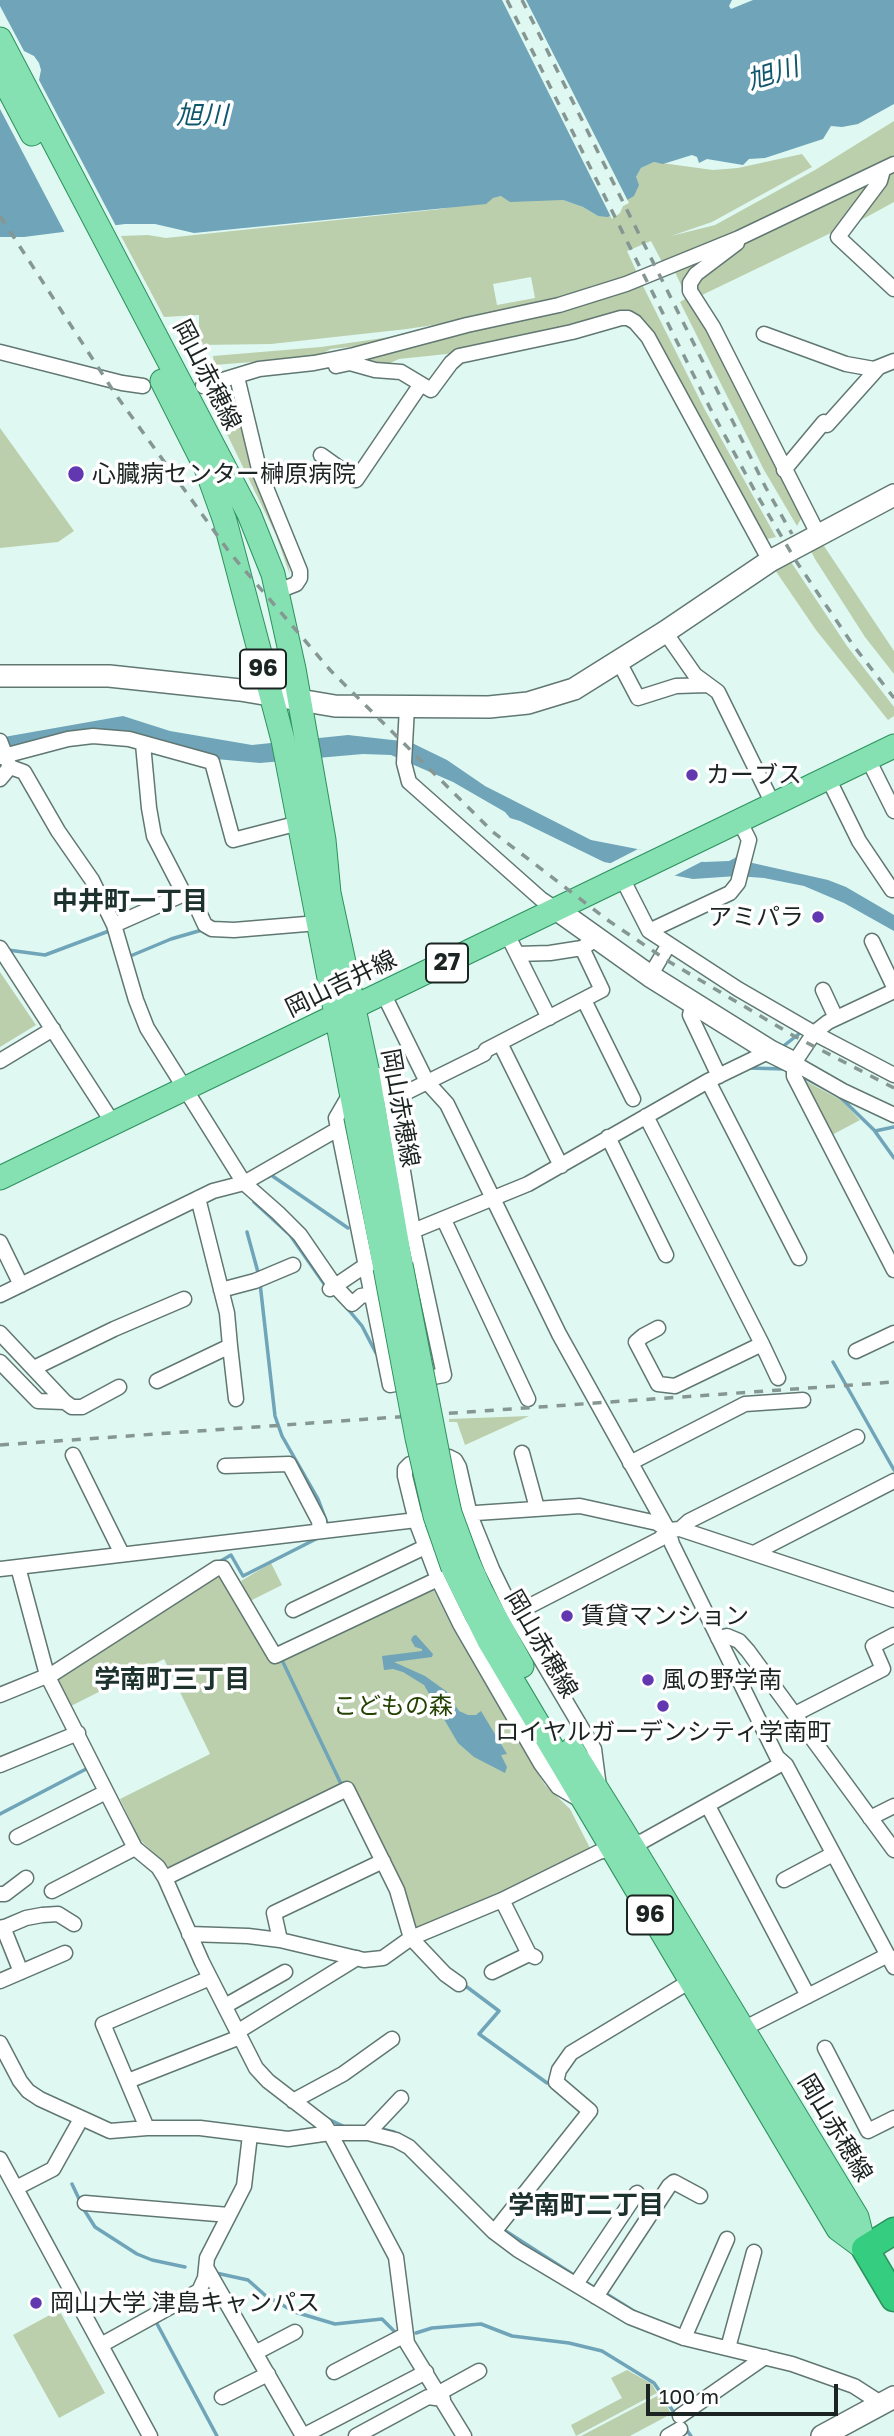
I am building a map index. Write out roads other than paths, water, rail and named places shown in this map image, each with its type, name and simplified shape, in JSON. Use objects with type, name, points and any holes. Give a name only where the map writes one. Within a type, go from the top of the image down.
[{"type":"highway","points":[[894,2231],[865,2249],[894,2298]]},
{"type":"main road","name":"岡山赤穂線","points":[[0,39],[149,338],[206,468],[239,565],[283,740],[318,923],[344,1012],[367,1069],[384,1266]]},
{"type":"main road","name":"岡山赤穂線","points":[[0,74],[249,514],[278,591],[324,840],[344,1012],[350,1094],[417,1438],[435,1516],[453,1569],[489,1641],[592,1799],[699,1977],[838,2229],[865,2249]]},
{"type":"main road","name":"岡山吉井線","points":[[0,1178],[383,993],[512,944],[556,909],[894,746]]},
{"type":"main road","name":"岡山赤穂線","points":[[699,1977],[743,2029],[857,2217],[865,2249]]},
{"type":"street","points":[[203,386],[259,369],[354,355],[559,304],[626,284],[746,234],[889,167]]},
{"type":"street","points":[[889,167],[838,237],[894,289]]},
{"type":"street","points":[[746,234],[696,274],[689,287],[713,327],[818,534]]},
{"type":"street","points":[[310,363],[314,371],[350,363],[375,370],[401,372],[431,390],[451,363],[467,353],[525,343],[628,318],[648,337],[770,561]]},
{"type":"street","points":[[764,334],[846,365],[866,369],[878,368],[894,361]]},
{"type":"street","points":[[0,352],[143,386]]},
{"type":"street","points":[[785,470],[824,422],[827,425],[878,368]]},
{"type":"street","points":[[237,377],[260,472],[300,571],[296,584],[278,591]]},
{"type":"street","points":[[321,455],[356,480],[421,384]]},
{"type":"street","points":[[0,676],[109,676],[270,695],[335,706],[489,707],[528,703],[573,689],[619,662],[770,561],[894,495]]},
{"type":"street","points":[[665,632],[695,675],[718,692],[773,804]]},
{"type":"street","points":[[619,662],[638,698],[676,686],[708,685]]},
{"type":"street","points":[[407,707],[404,763],[409,782],[556,909],[588,942],[693,1002],[794,1069],[894,1115]]},
{"type":"street","points":[[3,754],[68,739],[93,736],[121,738],[212,762],[233,840],[299,823]]},
{"type":"street","points":[[143,744],[154,836],[184,894],[192,897],[205,925],[212,929],[234,930],[318,923]]},
{"type":"street","points":[[0,779],[3,754]]},
{"type":"street","points":[[3,754],[24,772],[58,831],[92,880],[114,925],[144,1021],[244,1183],[300,1236],[331,1289],[352,1304],[361,1296],[372,1294]]},
{"type":"street","points":[[868,759],[894,811]]},
{"type":"street","points":[[828,778],[859,841],[892,890]]},
{"type":"street","points":[[649,931],[730,893],[738,883],[749,840],[739,820]]},
{"type":"street","points":[[621,876],[649,931],[737,989],[894,1075]]},
{"type":"street","points":[[114,925],[184,894]]},
{"type":"street","points":[[794,1069],[814,1033],[834,1015],[894,988],[873,941]]},
{"type":"street","points":[[512,944],[550,953],[588,942]]},
{"type":"street","points":[[391,1100],[484,1054],[602,990],[588,942]]},
{"type":"street","points":[[512,944],[549,1018]]},
{"type":"street","points":[[650,976],[669,944]]},
{"type":"street","points":[[0,948],[113,1123]]},
{"type":"street","points":[[823,990],[834,1015]]},
{"type":"street","points":[[383,993],[427,1082],[447,1104],[559,1334],[630,1463],[674,1530],[672,1544],[777,1757],[783,1763],[891,1961],[808,1996],[743,2029]]},
{"type":"street","points":[[584,1000],[634,1099]]},
{"type":"street","points":[[693,1002],[690,1015],[799,1258]]},
{"type":"street","points":[[0,1061],[52,1029]]},
{"type":"street","points":[[500,1043],[559,1163]]},
{"type":"street","points":[[413,1231],[528,1184],[559,1163],[608,1138],[715,1074],[770,1051]]},
{"type":"street","points":[[350,1094],[336,1118],[384,1266],[372,1294],[390,1385],[444,1375],[413,1231],[391,1100],[387,1088],[377,1075],[367,1069]]},
{"type":"street","points":[[794,1069],[888,1243],[894,1270]]},
{"type":"street","points":[[646,1116],[778,1378]]},
{"type":"street","points":[[0,1295],[213,1191],[244,1183],[338,1129]]},
{"type":"street","points":[[608,1138],[666,1255]]},
{"type":"street","points":[[198,1198],[227,1313],[236,1399]]},
{"type":"street","points":[[444,1220],[528,1399]]},
{"type":"street","points":[[0,1242],[21,1285]]},
{"type":"street","points":[[221,1290],[293,1265]]},
{"type":"street","points":[[331,1289],[384,1266]]},
{"type":"street","points":[[34,1368],[184,1299]]},
{"type":"street","points":[[658,1328],[636,1342],[658,1384],[675,1386],[762,1344]]},
{"type":"street","points":[[0,1333],[72,1407],[82,1407],[119,1387]]},
{"type":"street","points":[[856,1351],[894,1333]]},
{"type":"street","points":[[157,1381],[230,1346]]},
{"type":"street","points":[[21,1354],[3,1365],[38,1401],[65,1402]]},
{"type":"street","points":[[630,1463],[745,1404],[803,1400]]},
{"type":"street","points":[[514,1614],[660,1539],[689,1521],[858,1437]]},
{"type":"street","points":[[522,1453],[537,1508]]},
{"type":"street","points":[[73,1455],[122,1554]]},
{"type":"street","points":[[0,1695],[50,1674],[217,1568],[223,1568],[275,1656],[453,1569],[425,1547],[405,1476],[405,1469],[410,1464],[449,1457],[455,1460],[459,1467],[470,1514],[492,1570],[514,1614],[594,1749],[592,1799]]},
{"type":"street","points":[[225,1466],[289,1464],[319,1521],[320,1531]]},
{"type":"street","points":[[754,1553],[894,1481]]},
{"type":"street","points":[[0,1569],[470,1514],[580,1506],[657,1523],[894,1600]]},
{"type":"street","points":[[293,1610],[425,1547]]},
{"type":"street","points":[[18,1567],[50,1674],[106,1792],[135,1848],[168,1877],[210,1978],[228,2005],[256,2068],[268,2081],[296,2099],[325,2125],[330,2133],[396,2257],[405,2335],[411,2351],[464,2436]]},
{"type":"street","points":[[795,1714],[883,1669],[873,1646],[894,1635]]},
{"type":"street","points":[[718,1638],[727,1636],[738,1641],[894,1850]]},
{"type":"street","points":[[0,1765],[78,1733]]},
{"type":"street","points":[[193,1934],[280,1940],[364,1960],[383,1958],[411,1938],[621,1846],[643,1841],[783,1763]]},
{"type":"street","points":[[168,1877],[347,1789],[380,1862],[397,1890],[411,1938],[445,1974],[459,1984]]},
{"type":"street","points":[[18,1838],[106,1792]]},
{"type":"street","points":[[708,1805],[808,1996]]},
{"type":"street","points":[[870,1818],[894,1806]]},
{"type":"street","points":[[52,1891],[135,1848]]},
{"type":"street","points":[[784,1880],[833,1854]]},
{"type":"street","points":[[280,1940],[274,1913],[380,1862]]},
{"type":"street","points":[[0,1894],[5,1894],[26,1878]]},
{"type":"street","points":[[492,1972],[532,1955],[502,1900]]},
{"type":"street","points":[[21,1972],[2,1928],[26,1918],[53,1914],[58,1914],[74,1924]]},
{"type":"street","points":[[0,1981],[65,1953]]},
{"type":"street","points":[[128,2081],[241,2032],[357,1958]]},
{"type":"street","points":[[228,2005],[285,1972]]},
{"type":"street","points":[[497,2228],[590,2111],[556,2082],[559,2070],[571,2053],[699,1977]]},
{"type":"street","points":[[146,2128],[103,2024],[210,1978]]},
{"type":"street","points":[[296,2099],[343,2074],[392,2039]]},
{"type":"street","points":[[0,2043],[27,2091],[110,2131],[200,2128],[288,2139],[371,2129],[409,2147],[518,2250],[579,2280],[630,2317],[729,2345],[854,2386],[888,2400]]},
{"type":"street","points":[[825,2048],[868,2131],[894,2118]]},
{"type":"street","points":[[371,2129],[401,2098]]},
{"type":"street","points":[[19,2187],[53,2169],[81,2119]]},
{"type":"street","points":[[104,2343],[199,2291],[207,2269],[207,2258],[244,2186],[250,2135]]},
{"type":"street","points":[[0,2159],[19,2187],[104,2343],[150,2436]]},
{"type":"street","points":[[599,2293],[669,2186],[678,2177],[700,2196]]},
{"type":"street","points":[[579,2280],[637,2193]]},
{"type":"street","points":[[85,2203],[229,2215]]},
{"type":"street","points":[[686,2334],[727,2239]]},
{"type":"street","points":[[729,2345],[754,2252]]},
{"type":"street","points":[[207,2269],[303,2436],[426,2372]]},
{"type":"street","points":[[255,2353],[295,2332]]},
{"type":"street","points":[[334,2372],[405,2335]]},
{"type":"street","points":[[676,2427],[765,2357]]},
{"type":"street","points":[[356,2436],[428,2397],[441,2396],[480,2371]]},
{"type":"street","points":[[222,2397],[268,2374]]},
{"type":"street","points":[[822,2436],[888,2400]]},
{"type":"water","name":"旭川","points":[[0,0],[732,0],[729,6],[731,9],[753,0],[894,0],[894,104],[858,124],[831,126],[823,139],[765,158],[749,159],[743,165],[707,159],[699,163],[697,157],[692,155],[663,164],[654,162],[641,168],[636,177],[639,185],[634,196],[620,204],[617,211],[608,217],[598,216],[563,200],[510,202],[501,196],[486,204],[194,233],[155,224],[125,224],[24,237],[0,237]]},
{"type":"water","points":[[123,716],[170,731],[252,745],[348,735],[410,742],[447,760],[485,786],[591,840],[704,862],[729,861],[739,852],[748,862],[828,880],[846,887],[894,915],[894,931],[844,903],[804,886],[737,876],[693,879],[604,862],[510,818],[505,812],[453,782],[391,755],[363,754],[260,763],[216,759],[130,736],[0,751],[4,737]]},
{"type":"water","points":[[416,1635],[433,1654],[432,1657],[394,1662],[425,1676],[446,1691],[459,1711],[476,1715],[481,1711],[507,1754],[501,1755],[507,1767],[505,1773],[474,1757],[458,1743],[424,1685],[403,1672],[384,1670],[382,1656],[422,1651],[415,1647],[411,1640]]},
{"type":"waterway","points":[[128,957],[171,939],[202,930]]},
{"type":"waterway","points":[[8,950],[45,955],[109,931],[113,933]]},
{"type":"waterway","points":[[781,1048],[800,1033]]},
{"type":"waterway","points":[[748,1068],[786,1069]]},
{"type":"waterway","points":[[799,1075],[826,1089]]},
{"type":"waterway","points":[[839,1096],[874,1130],[894,1158]]},
{"type":"waterway","points":[[875,1131],[894,1127]]},
{"type":"waterway","points":[[268,1177],[271,1175],[348,1228]]},
{"type":"waterway","points":[[254,1202],[290,1235],[327,1288]]},
{"type":"waterway","points":[[247,1232],[259,1276]]},
{"type":"waterway","points":[[260,1283],[275,1416],[282,1436],[318,1499],[327,1523]]},
{"type":"waterway","points":[[347,1308],[362,1326],[376,1353]]},
{"type":"waterway","points":[[833,1362],[894,1470]]},
{"type":"waterway","points":[[219,1562],[231,1555],[243,1576],[318,1538]]},
{"type":"waterway","points":[[281,1658],[342,1786]]},
{"type":"waterway","points":[[0,1814],[88,1768]]},
{"type":"waterway","points":[[463,1984],[499,2011],[479,2034],[547,2083]]},
{"type":"waterway","points":[[328,2119],[343,2126]]},
{"type":"waterway","points":[[378,2128],[394,2132]]},
{"type":"waterway","points":[[72,2184],[80,2201]]},
{"type":"waterway","points":[[83,2208],[95,2227],[137,2254],[185,2267]]},
{"type":"waterway","points":[[501,2228],[577,2277]]},
{"type":"waterway","points":[[216,2273],[248,2280],[266,2296],[295,2312],[335,2324],[382,2319],[397,2334]]},
{"type":"waterway","points":[[584,2281],[598,2290]]},
{"type":"waterway","points":[[605,2293],[637,2313]]},
{"type":"waterway","points":[[155,2320],[217,2436]]},
{"type":"waterway","points":[[416,2333],[432,2328],[481,2324],[512,2336],[569,2343],[602,2351],[654,2383],[675,2414]]},
{"type":"waterway","points":[[686,2429],[691,2436]]},
{"type":"railway","points":[[507,0],[710,408],[757,495],[796,561],[853,645],[894,698]]},
{"type":"railway","points":[[522,0],[766,488],[792,534]]},
{"type":"railway","points":[[0,216],[116,395],[230,553],[331,671],[493,832],[609,921],[668,961],[794,1036],[894,1088]]},
{"type":"railway","points":[[0,1445],[894,1382]]},
{"type":"place","name":"心臓病センター榊原病院","points":[[76,474]]},
{"type":"place","name":"カーブス","points":[[692,775]]},
{"type":"place","name":"アミパラ","points":[[818,917]]},
{"type":"place","name":"賃貸マンション","points":[[567,1616]]},
{"type":"place","name":"風の野学南","points":[[648,1680]]},
{"type":"place","name":"ロイヤルガーデンシティ学南町","points":[[663,1706]]},
{"type":"place","name":"岡山大学 津島キャンパス","points":[[36,2303]]},
{"type":"district","name":"中井町一丁目","points":[[130,902]]},
{"type":"district","name":"学南町三丁目","points":[[172,1680]]},
{"type":"district","name":"学南町二丁目","points":[[586,2206]]},
{"type":"park label","name":"こどもの森","points":[[393,1706]]}]
